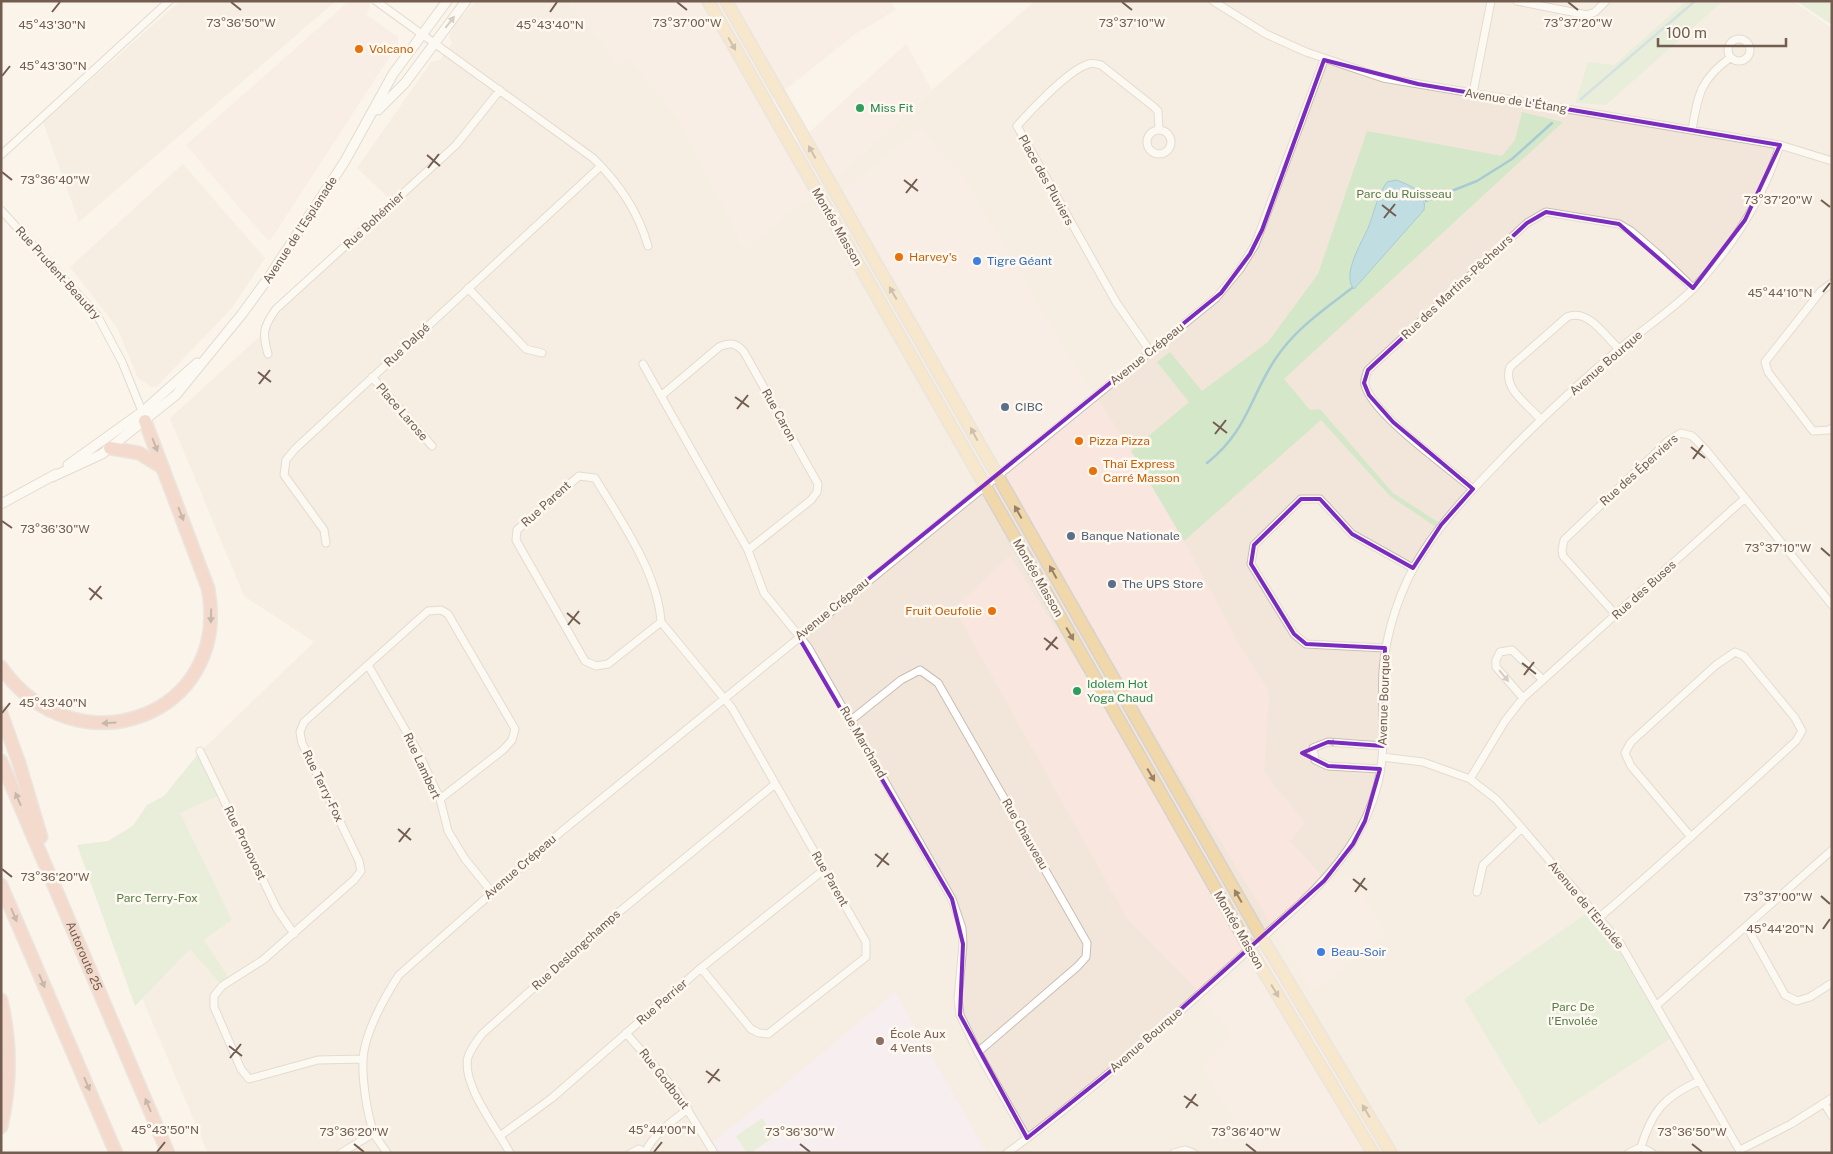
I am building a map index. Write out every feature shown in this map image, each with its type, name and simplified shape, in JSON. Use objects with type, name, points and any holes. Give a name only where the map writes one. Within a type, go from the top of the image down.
[{"type":"highway","points":[[1,667],[18,688],[41,707],[65,718],[88,723],[120,722],[145,714],[165,703],[189,680],[200,662],[207,645],[211,624],[210,604],[204,575],[144,417]]},
{"type":"highway","points":[[110,448],[136,451],[163,468]]},
{"type":"highway","points":[[1,713],[19,763],[58,892]]},
{"type":"highway","name":"Autoroute 25","points":[[1,760],[168,1153]]},
{"type":"highway","points":[[2,888],[116,1153]]},
{"type":"highway","points":[[1,1000],[9,1060],[9,1085],[1,1127]]},
{"type":"main road","name":"Montée Masson","points":[[708,1],[1250,949],[1373,1153]]},
{"type":"main road","name":"Montée Masson","points":[[726,1],[1262,938],[1391,1153]]},
{"type":"main road","points":[[1110,704],[1123,696]]},
{"type":"street","points":[[1,155],[169,1]]},
{"type":"street","points":[[376,1],[500,90],[601,166],[624,193],[642,226],[648,246]]},
{"type":"street","name":"Avenue de l'Esplanade","points":[[52,477],[176,395],[222,340],[269,277],[345,161],[393,74],[447,1]]},
{"type":"street","name":"Avenue de l'Esplanade","points":[[372,115],[405,83],[466,1]]},
{"type":"street","name":"Avenue de L'Étang","points":[[1213,1],[1266,34],[1324,60],[1383,78],[1780,145],[1832,161]]},
{"type":"street","points":[[1473,93],[1491,1]]},
{"type":"street","points":[[1517,1],[1587,15],[1596,12],[1606,1]]},
{"type":"street","points":[[1692,130],[1702,84],[1717,67],[1732,57]]},
{"type":"street","name":"Avenue Crépeau","points":[[387,1153],[374,1132],[367,1102],[363,1059],[371,1029],[390,988],[399,975],[491,891],[798,636],[1216,298],[1250,254],[1262,230],[1324,60]]},
{"type":"street","name":"Place des Pluviers","points":[[1150,351],[1116,302],[1017,126],[1068,76],[1085,65],[1093,63],[1101,65],[1158,111],[1159,130]]},
{"type":"street","name":"Rue Bohémier","points":[[268,354],[264,341],[264,325],[276,309],[456,144],[500,90]]},
{"type":"street","name":"Avenue Bourque","points":[[1007,1153],[1094,1085],[1250,949],[1324,881],[1353,844],[1378,782],[1383,746],[1385,648],[1394,616],[1413,568],[1441,525],[1473,489],[1541,420],[1619,350],[1693,288],[1723,253],[1746,220],[1762,190],[1780,145]]},
{"type":"street","name":"Rue Dalpé","points":[[326,543],[324,530],[284,475],[286,460],[295,449],[372,377],[601,166]]},
{"type":"street","name":"Rue Prudent-Beaudry","points":[[1,210],[100,320],[122,362],[144,417]]},
{"type":"street","name":"Rue des Martins-Pêcheurs","points":[[1473,489],[1393,422],[1369,395],[1364,383],[1368,370],[1526,223],[1546,212],[1619,224],[1631,231],[1660,256],[1693,288]]},
{"type":"street","points":[[1832,283],[1821,291],[1765,362],[1768,372],[1814,431],[1832,428]]},
{"type":"street","points":[[468,288],[526,349],[542,353]]},
{"type":"street","points":[[1541,420],[1509,385],[1508,375],[1510,367],[1567,317],[1575,314],[1593,322],[1619,350]]},
{"type":"street","name":"Rue Caron","points":[[661,396],[719,347],[729,343],[738,345],[744,352],[818,484],[817,492],[811,500],[748,550]]},
{"type":"street","name":"Rue Marchand","points":[[643,364],[748,550],[764,593],[808,647],[952,899],[962,928],[963,944],[958,999],[960,1015],[978,1052],[1028,1138]]},
{"type":"street","name":"Place Larose","points":[[372,377],[432,446]]},
{"type":"street","name":"Avenue de l'Esplanade","points":[[1,504],[110,448],[144,417]]},
{"type":"street","name":"Rue des Éperviers","points":[[1616,615],[1563,556],[1564,540],[1668,441],[1680,433],[1692,436],[1706,450],[1832,605]]},
{"type":"street","name":"Rue Parent","points":[[661,622],[608,664],[596,666],[585,661],[521,550],[516,540],[517,530],[579,476],[595,478],[643,563],[655,593],[661,622],[732,708],[866,942],[866,957],[768,1034],[759,1033],[751,1029],[701,968]]},
{"type":"street","points":[[1385,648],[1306,644],[1294,634],[1251,564],[1254,545],[1301,499],[1320,499],[1352,534],[1413,568]]},
{"type":"street","name":"Rue des Buses","points":[[1470,779],[1505,721],[1522,698],[1744,499]]},
{"type":"street","name":"Rue Terry-Fox","points":[[363,1059],[318,1060],[249,1078],[241,1069],[214,1007],[214,996],[222,986],[263,960],[294,934],[354,880],[361,871],[359,861],[302,743],[300,732],[304,722],[428,610],[441,610],[448,614],[515,729],[512,740],[503,750],[440,799]]},
{"type":"street","points":[[1522,698],[1496,667],[1496,660],[1500,652],[1512,650],[1543,680]]},
{"type":"street","points":[[1600,917],[1691,837],[1796,741],[1802,731],[1796,718],[1744,656],[1735,652],[1726,656],[1631,742],[1625,753],[1631,766],[1691,837]]},
{"type":"street","name":"Rue Lambert","points":[[368,666],[418,752],[440,799],[443,819],[457,848],[491,891]]},
{"type":"street","name":"Rue Chauveau","points":[[850,721],[901,680],[920,670],[938,683],[1087,943],[1086,957],[1078,966],[978,1052]]},
{"type":"street","points":[[1380,769],[1328,766],[1315,760],[1313,748],[1328,742],[1383,746]]},
{"type":"street","name":"Rue Pronovost","points":[[200,751],[281,916],[294,934]]},
{"type":"street","name":"Avenue de l'Envolée","points":[[1382,757],[1423,762],[1470,779],[1496,799],[1600,917],[1620,943],[1741,1151]]},
{"type":"street","name":"Rue Deslongchamps","points":[[510,1153],[468,1078],[468,1058],[478,1039],[613,917],[775,784]]},
{"type":"street","points":[[1477,892],[1483,865],[1522,828]]},
{"type":"street","points":[[1657,1005],[1832,850]]},
{"type":"street","name":"Rue Perrier","points":[[500,1136],[552,1098],[701,968],[825,869]]},
{"type":"street","points":[[1747,927],[1785,995],[1797,1001],[1810,997],[1832,983]]},
{"type":"street","name":"Rue Godbout","points":[[626,1033],[688,1109],[714,1153]]},
{"type":"street","points":[[1629,1153],[1642,1147],[1649,1122],[1654,1114],[1682,1088],[1699,1081]]},
{"type":"street","points":[[1741,1151],[1791,1124],[1832,1098]]},
{"type":"street","points":[[1824,1103],[1832,1116]]},
{"type":"street","points":[[631,1153],[639,1149],[645,1152],[662,1128],[688,1109]]},
{"type":"street","points":[[341,1153],[374,1132]]},
{"type":"street","points":[[1642,1147],[1652,1153]]},
{"type":"street","points":[[1174,1153],[1185,1150],[1193,1153]]},
{"type":"highlighted area","points":[[1324,60],[1418,84],[1780,145],[1745,220],[1693,288],[1619,224],[1546,212],[1527,223],[1368,370],[1364,383],[1369,395],[1393,422],[1473,489],[1441,525],[1413,568],[1352,534],[1320,499],[1301,499],[1254,545],[1251,564],[1294,634],[1306,644],[1385,648],[1383,746],[1328,742],[1302,753],[1328,766],[1380,769],[1365,821],[1353,844],[1324,881],[1122,1062],[1027,1138],[960,1015],[963,944],[952,899],[798,636],[1221,293],[1250,254],[1262,230]]},
{"type":"shaded area","points":[[180,1],[336,1],[79,222],[43,122]]},
{"type":"shaded area","points":[[349,1],[371,1],[367,15],[398,37],[398,44],[270,241],[186,145]]},
{"type":"shaded area","points":[[476,1],[568,1],[620,66],[629,57],[681,123],[746,250],[812,193],[819,193],[932,90],[1035,1],[1793,1],[1832,28],[1832,1153],[208,1153],[77,845],[108,841],[133,826],[147,805],[164,796],[199,753],[314,642],[244,596],[170,418],[258,338],[284,308],[394,203],[357,168],[431,62],[440,60],[452,43],[449,36],[454,25]]},
{"type":"shaded area","points":[[568,1],[891,1],[896,10],[854,35],[769,103],[812,193],[746,250],[681,123],[629,57],[620,66]]},
{"type":"shaded area","points":[[906,44],[932,90],[819,193],[793,147]]},
{"type":"shaded area","points":[[920,127],[966,179],[1068,354],[1127,444],[1184,541],[1239,644],[1269,691],[1264,772],[1305,823],[1290,841],[1332,887],[1348,872],[1386,932],[1313,993],[1144,716],[843,192]]},
{"type":"shaded area","points":[[183,164],[265,258],[232,308],[157,386],[152,387],[138,378],[116,326],[70,267]]},
{"type":"shaded area","points":[[1010,556],[1253,941],[1197,990],[1127,918],[954,608]]},
{"type":"shaded area","points":[[1263,950],[1381,1153],[1253,1153],[1201,1065],[1232,1035],[1204,1002]]},
{"type":"shaded area","name":"École Aux 4 Vents","points":[[895,992],[987,1153],[714,1153],[709,1145]]},
{"type":"green space","points":[[1686,1],[1723,1],[1606,105],[1575,103],[1588,62],[1614,65]]},
{"type":"green space","points":[[1796,1],[1832,1],[1832,25]]},
{"type":"green space","name":"Parc du Ruisseau","points":[[1522,112],[1563,122],[1284,379],[1310,410],[1320,409],[1393,493],[1438,522],[1436,527],[1390,496],[1321,420],[1184,541],[1131,451],[1189,402],[1157,362],[1170,352],[1202,391],[1268,342],[1318,274],[1367,131],[1502,156],[1515,140]]},
{"type":"green space","name":"Parc Terry-Fox","points":[[199,753],[222,794],[180,813],[232,920],[204,940],[229,978],[219,982],[190,949],[135,1006],[77,845],[108,841],[133,826],[147,805],[164,796]]},
{"type":"green space","name":"Parc De l’Envolée","points":[[1594,908],[1660,1002],[1676,1035],[1539,1125],[1464,999]]},
{"type":"green space","points":[[762,1118],[775,1136],[751,1153],[747,1153],[736,1136]]},
{"type":"water","points":[[1396,180],[1417,190],[1423,199],[1424,210],[1354,289],[1350,282],[1350,274],[1355,256],[1381,192],[1387,182]]},
{"type":"waterway","points":[[1581,99],[1695,1]]},
{"type":"waterway","points":[[1426,201],[1477,181],[1512,159],[1552,123]]},
{"type":"waterway","points":[[1207,463],[1231,439],[1239,427],[1266,375],[1282,350],[1310,321],[1352,288]]},
{"type":"place","name":"Volcano","points":[[359,49]]},
{"type":"place","name":"Miss Fit","points":[[860,108]]},
{"type":"place","name":"Harvey's","points":[[899,257]]},
{"type":"place","name":"Tigre Géant","points":[[977,261]]},
{"type":"place","name":"CIBC","points":[[1005,407]]},
{"type":"place","name":"Pizza Pizza","points":[[1079,441]]},
{"type":"place","name":"Thaï Express Carré Masson","points":[[1093,471]]},
{"type":"place","name":"Banque Nationale","points":[[1071,536]]},
{"type":"place","name":"The UPS Store","points":[[1112,584]]},
{"type":"place","name":"Fruit Oeufolie","points":[[992,611]]},
{"type":"place","name":"Idolem Hot Yoga Chaud","points":[[1077,691]]},
{"type":"place","name":"Beau-Soir","points":[[1321,952]]},
{"type":"place","name":"École Aux 4 Vents","points":[[880,1041]]}]
